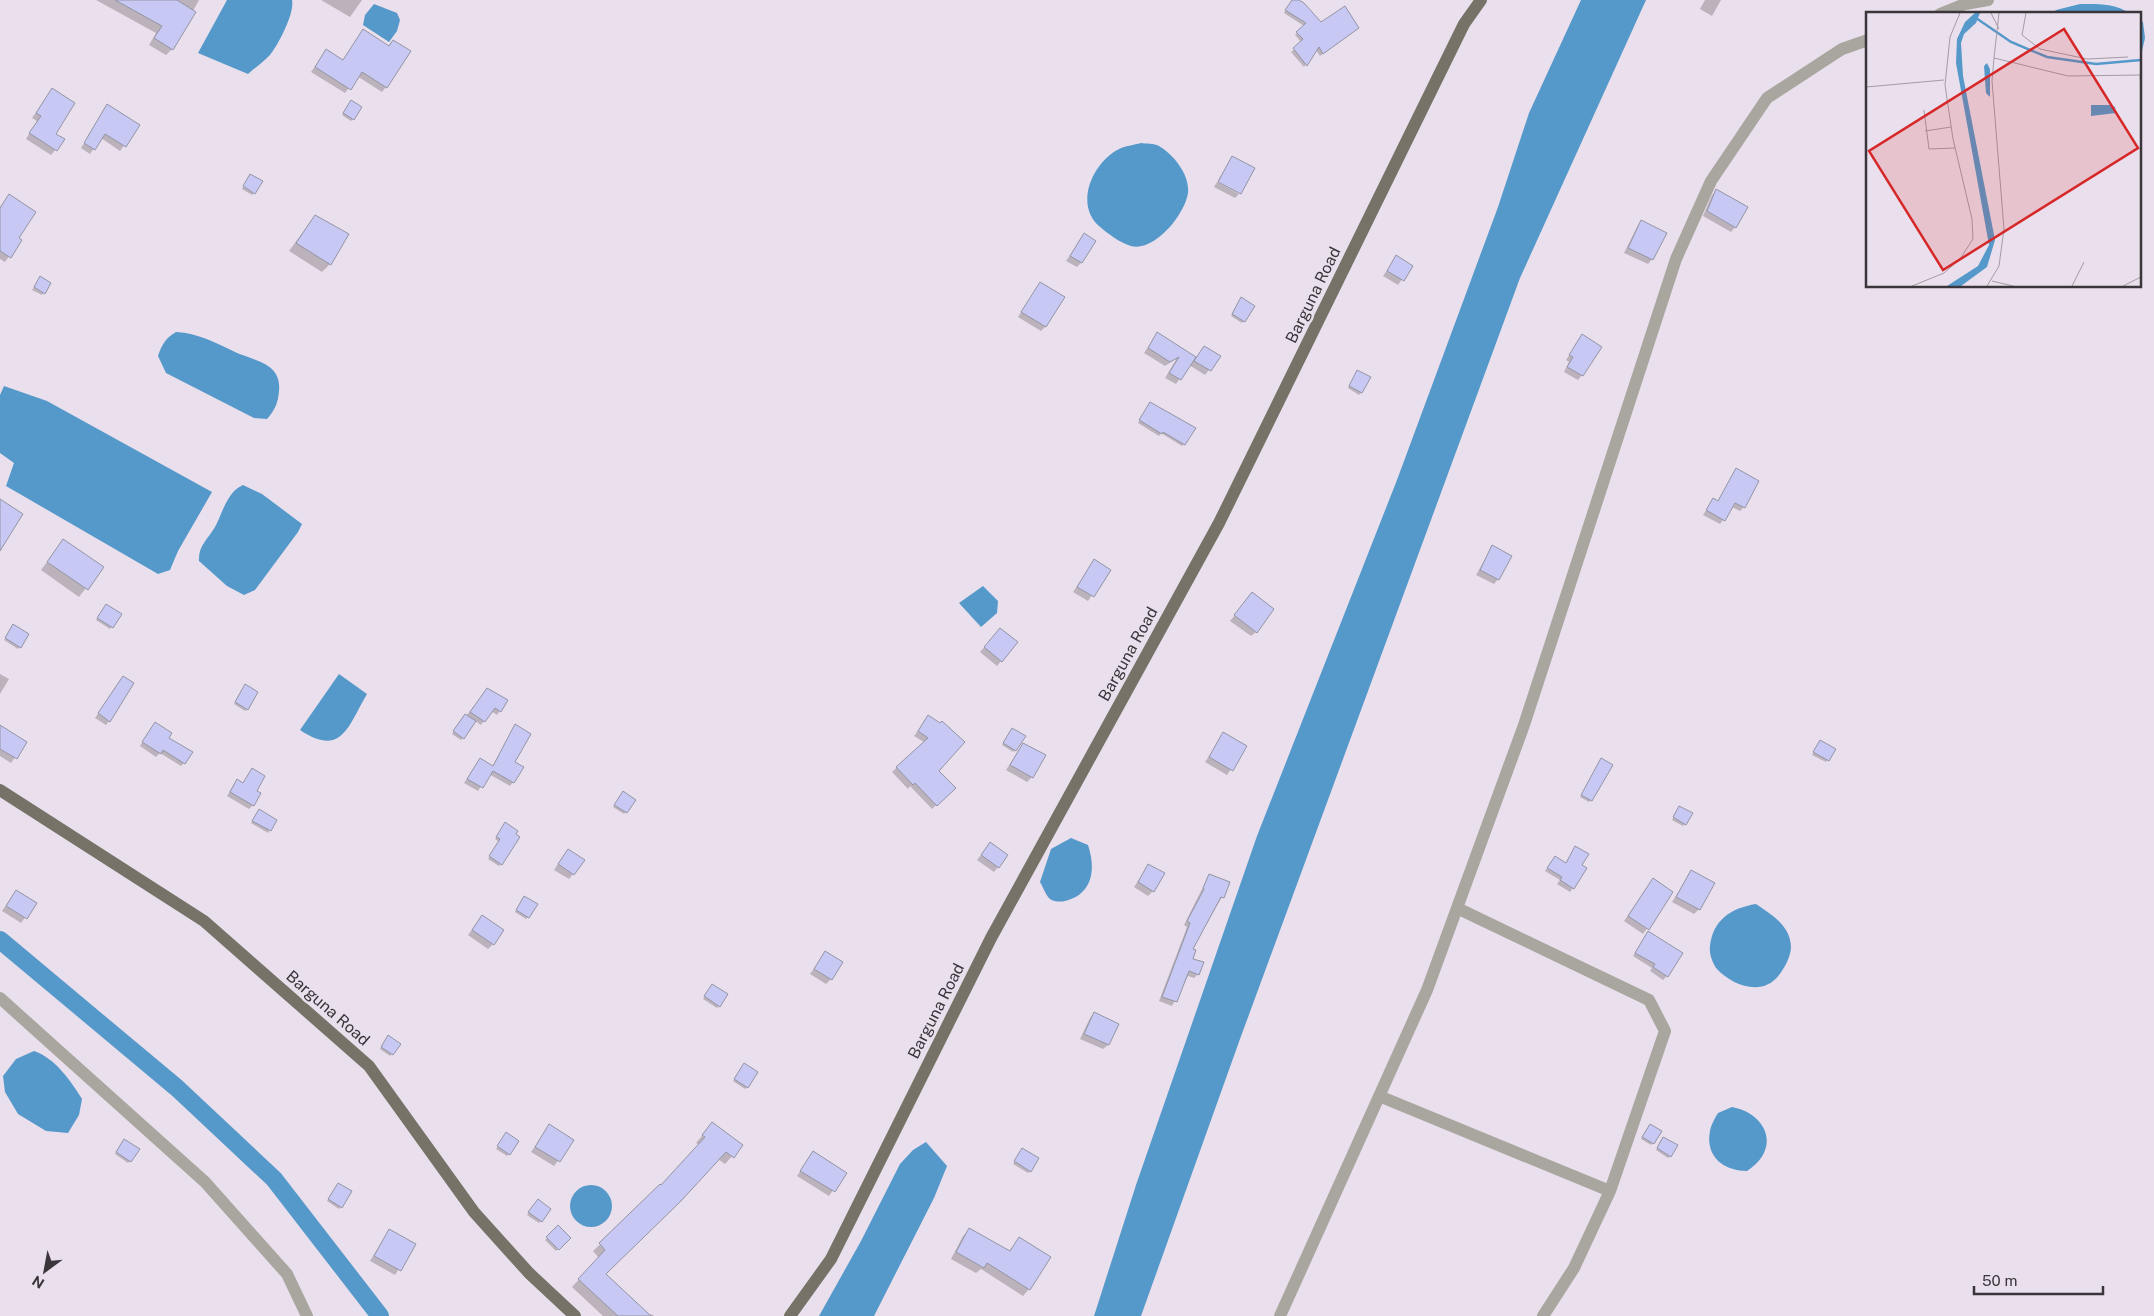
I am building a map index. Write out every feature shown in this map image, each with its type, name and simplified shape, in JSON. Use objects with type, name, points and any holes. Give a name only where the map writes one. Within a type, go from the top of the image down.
[{"type":"main road","name":"Barguna Road","points":[[790,1316],[831,1259],[991,938],[1219,523],[1464,24],[1481,0]]},
{"type":"main road","name":"Barguna Road","points":[[0,790],[204,921],[369,1066],[474,1212],[529,1273],[575,1316]]},
{"type":"street","points":[[1945,12],[1965,4],[1988,0]]},
{"type":"street","points":[[1280,1316],[1428,990],[1524,724],[1676,260],[1711,181],[1768,98],[1842,49],[1866,41]]},
{"type":"street","points":[[1458,908],[1649,1000],[1664,1031],[1610,1192],[1574,1268],[1543,1316]]},
{"type":"street","points":[[0,998],[205,1182],[287,1274],[307,1316]]},
{"type":"street","points":[[1379,1096],[1610,1192]]},
{"type":"water","points":[[227,0],[292,0],[291,13],[277,44],[270,55],[248,74],[198,53]]},
{"type":"water","points":[[1581,0],[1646,0],[1520,278],[1240,1039],[1141,1316],[1094,1316],[1136,1185],[1257,836],[1397,480],[1498,207],[1529,113]]},
{"type":"water","points":[[374,4],[397,13],[400,20],[397,31],[389,42],[363,25],[365,15]]},
{"type":"water","points":[[2080,4],[2100,4],[2113,6],[2128,12],[2054,12]]},
{"type":"water","points":[[2142,21],[2143,22],[2145,38],[2142,51]]},
{"type":"water","points":[[1141,143],[1159,146],[1175,160],[1184,173],[1188,193],[1181,211],[1167,230],[1150,243],[1131,246],[1110,235],[1099,226],[1092,217],[1088,207],[1087,195],[1090,184],[1101,163],[1121,148]]},
{"type":"water","points":[[176,332],[192,334],[207,339],[266,364],[272,369],[279,382],[279,391],[276,406],[267,419],[254,418],[166,373],[158,356],[165,342]]},
{"type":"water","points":[[4,386],[47,401],[212,492],[178,551],[170,570],[158,574],[6,486],[14,463],[0,453],[0,395]]},
{"type":"water","points":[[243,485],[262,494],[302,524],[255,590],[244,595],[227,586],[199,561],[200,551],[215,527],[229,497]]},
{"type":"water","points":[[983,586],[998,601],[997,613],[981,627],[959,603]]},
{"type":"water","points":[[339,674],[367,694],[349,727],[342,734],[335,739],[326,741],[314,738],[300,730]]},
{"type":"water","points":[[1071,838],[1088,845],[1092,863],[1090,879],[1082,893],[1074,898],[1058,902],[1053,901],[1047,896],[1040,882],[1051,849]]},
{"type":"water","points":[[1756,904],[1784,927],[1790,939],[1791,947],[1787,962],[1779,975],[1765,986],[1756,987],[1739,984],[1730,980],[1716,968],[1710,954],[1710,949],[1712,937],[1719,922],[1731,912]]},
{"type":"water","points":[[34,1051],[42,1054],[56,1065],[68,1078],[82,1099],[79,1115],[68,1133],[46,1131],[18,1114],[5,1092],[3,1076],[16,1059]]},
{"type":"water","points":[[1732,1107],[1754,1117],[1762,1125],[1766,1133],[1767,1143],[1764,1153],[1758,1162],[1747,1171],[1724,1165],[1713,1155],[1710,1148],[1710,1131],[1714,1119],[1718,1113]]},
{"type":"water","points":[[926,1142],[947,1166],[934,1198],[874,1316],[819,1316],[861,1241],[900,1164],[913,1150]]},
{"type":"water","points":[[587,1185],[595,1185],[606,1191],[612,1206],[606,1221],[595,1227],[587,1227],[576,1221],[570,1210],[570,1202],[576,1191]]},
{"type":"building","points":[[115,0],[177,0],[196,12],[173,50],[154,38],[162,26]]},
{"type":"building","points":[[1292,0],[1299,0],[1304,3],[1321,22],[1345,6],[1359,28],[1323,54],[1319,47],[1307,66],[1293,48],[1303,39],[1296,32],[1306,23],[1285,10]]},
{"type":"building","points":[[363,29],[389,46],[393,40],[411,51],[387,88],[362,72],[351,90],[315,67],[326,49],[343,60]]},
{"type":"building","points":[[52,88],[75,103],[56,134],[65,139],[57,151],[29,133],[41,116],[36,113]]},
{"type":"building","points":[[351,100],[362,107],[354,120],[343,113]]},
{"type":"building","points":[[107,104],[140,125],[126,147],[105,134],[95,150],[84,143]]},
{"type":"building","points":[[1232,156],[1255,168],[1241,194],[1218,182]]},
{"type":"building","points":[[250,174],[263,181],[255,194],[243,186]]},
{"type":"building","points":[[1716,189],[1748,207],[1736,228],[1707,211]]},
{"type":"building","points":[[9,194],[36,212],[19,238],[22,240],[11,258],[0,251],[0,208]]},
{"type":"building","points":[[315,215],[349,234],[331,265],[296,243]]},
{"type":"building","points":[[1641,220],[1667,233],[1653,260],[1628,248]]},
{"type":"building","points":[[1084,233],[1096,241],[1082,263],[1070,256]]},
{"type":"building","points":[[1396,255],[1413,266],[1404,281],[1387,271]]},
{"type":"building","points":[[40,276],[51,283],[45,294],[34,287]]},
{"type":"building","points":[[1040,282],[1065,297],[1046,327],[1021,312]]},
{"type":"building","points":[[1241,297],[1255,306],[1245,322],[1232,314]]},
{"type":"building","points":[[1157,332],[1196,357],[1181,380],[1169,373],[1179,357],[1170,362],[1148,348]]},
{"type":"building","points":[[1582,334],[1602,347],[1583,376],[1567,367],[1573,357],[1569,355]]},
{"type":"building","points":[[1204,346],[1221,356],[1211,371],[1194,361]]},
{"type":"building","points":[[1357,370],[1371,377],[1362,393],[1349,386]]},
{"type":"building","points":[[1150,402],[1196,428],[1185,445],[1139,420]]},
{"type":"building","points":[[1736,468],[1759,481],[1745,508],[1735,503],[1725,521],[1706,510],[1713,498],[1718,501]]},
{"type":"building","points":[[0,499],[23,514],[0,551]]},
{"type":"building","points":[[63,539],[104,567],[88,590],[47,562]]},
{"type":"building","points":[[1492,545],[1512,556],[1499,580],[1480,570]]},
{"type":"building","points":[[1094,559],[1111,570],[1094,597],[1077,587]]},
{"type":"building","points":[[1252,592],[1274,609],[1257,633],[1234,615]]},
{"type":"building","points":[[106,604],[122,614],[113,628],[97,618]]},
{"type":"building","points":[[13,624],[29,634],[21,648],[5,638]]},
{"type":"building","points":[[1000,628],[1018,642],[1002,662],[984,647]]},
{"type":"building","points":[[123,676],[134,683],[110,722],[98,713]]},
{"type":"building","points":[[245,684],[258,692],[248,710],[235,702]]},
{"type":"building","points":[[487,688],[508,700],[501,712],[495,708],[485,722],[470,712]]},
{"type":"building","points":[[465,714],[476,721],[464,739],[453,731]]},
{"type":"building","points":[[928,715],[940,723],[942,721],[965,742],[939,771],[956,788],[937,806],[915,783],[913,785],[896,767],[928,738],[918,731]]},
{"type":"building","points":[[155,722],[172,733],[169,738],[193,752],[185,764],[163,750],[161,754],[142,742]]},
{"type":"building","points":[[515,724],[531,734],[515,762],[524,767],[514,783],[493,771],[483,788],[467,779],[480,758],[493,766]]},
{"type":"building","points":[[0,725],[27,742],[17,759],[0,749]]},
{"type":"building","points":[[1012,728],[1026,736],[1016,751],[1003,743]]},
{"type":"building","points":[[1223,732],[1247,746],[1233,771],[1209,757]]},
{"type":"building","points":[[1820,740],[1836,749],[1829,761],[1813,752]]},
{"type":"building","points":[[1023,743],[1046,755],[1033,778],[1010,765]]},
{"type":"building","points":[[1601,758],[1613,765],[1592,801],[1581,795]]},
{"type":"building","points":[[252,768],[265,776],[257,791],[261,793],[254,806],[230,792],[237,779],[243,783]]},
{"type":"building","points":[[623,791],[636,800],[627,813],[614,805]]},
{"type":"building","points":[[1679,806],[1693,813],[1686,825],[1673,817]]},
{"type":"building","points":[[259,809],[277,820],[271,831],[252,821]]},
{"type":"building","points":[[505,822],[518,831],[516,834],[520,837],[502,865],[489,856],[500,839],[496,837]]},
{"type":"building","points":[[990,842],[1008,855],[999,868],[981,855]]},
{"type":"building","points":[[1575,846],[1589,854],[1582,865],[1587,868],[1574,889],[1560,880],[1562,877],[1547,868],[1555,856],[1566,863]]},
{"type":"building","points":[[568,849],[585,860],[574,875],[558,864]]},
{"type":"building","points":[[1148,864],[1165,873],[1154,892],[1138,882]]},
{"type":"building","points":[[1691,870],[1715,883],[1700,910],[1676,897]]},
{"type":"building","points":[[1209,874],[1230,882],[1224,898],[1221,897],[1193,949],[1196,950],[1193,959],[1204,962],[1199,975],[1189,971],[1177,1002],[1162,997],[1190,923],[1187,921],[1204,889]]},
{"type":"building","points":[[1653,878],[1673,892],[1649,930],[1628,916]]},
{"type":"building","points":[[16,890],[37,903],[27,919],[6,906]]},
{"type":"building","points":[[524,896],[538,904],[529,918],[516,910]]},
{"type":"building","points":[[482,915],[504,930],[494,945],[472,930]]},
{"type":"building","points":[[1648,931],[1683,953],[1668,977],[1653,967],[1655,964],[1635,953]]},
{"type":"building","points":[[825,951],[843,962],[832,980],[814,969]]},
{"type":"building","points":[[712,984],[728,994],[720,1007],[704,996]]},
{"type":"building","points":[[1094,1012],[1119,1024],[1109,1045],[1084,1034]]},
{"type":"building","points":[[388,1035],[401,1044],[393,1055],[381,1047]]},
{"type":"building","points":[[744,1063],[758,1072],[748,1088],[734,1079]]},
{"type":"building","points":[[712,1122],[743,1145],[734,1158],[726,1152],[681,1201],[606,1274],[651,1316],[618,1316],[578,1279],[605,1250],[599,1243],[661,1185],[705,1137],[702,1135]]},
{"type":"building","points":[[549,1124],[574,1140],[560,1162],[535,1147]]},
{"type":"building","points":[[1650,1124],[1662,1131],[1654,1144],[1642,1137]]},
{"type":"building","points":[[506,1132],[519,1141],[510,1155],[497,1146]]},
{"type":"building","points":[[1663,1137],[1678,1145],[1671,1157],[1657,1148]]},
{"type":"building","points":[[124,1139],[140,1149],[131,1162],[116,1152]]},
{"type":"building","points":[[1022,1148],[1039,1158],[1031,1172],[1014,1161]]},
{"type":"building","points":[[813,1151],[847,1173],[835,1192],[800,1171]]},
{"type":"building","points":[[338,1183],[352,1191],[342,1208],[328,1199]]},
{"type":"building","points":[[538,1199],[551,1209],[542,1222],[528,1212]]},
{"type":"building","points":[[558,1225],[571,1238],[559,1250],[546,1237]]},
{"type":"building","points":[[969,1228],[1010,1251],[1019,1237],[1051,1257],[1030,1290],[987,1263],[984,1268],[956,1252]]},
{"type":"building","points":[[389,1229],[416,1244],[401,1271],[374,1256]]},
{"type":"waterway","points":[[0,940],[177,1088],[274,1179],[380,1316]]}]
